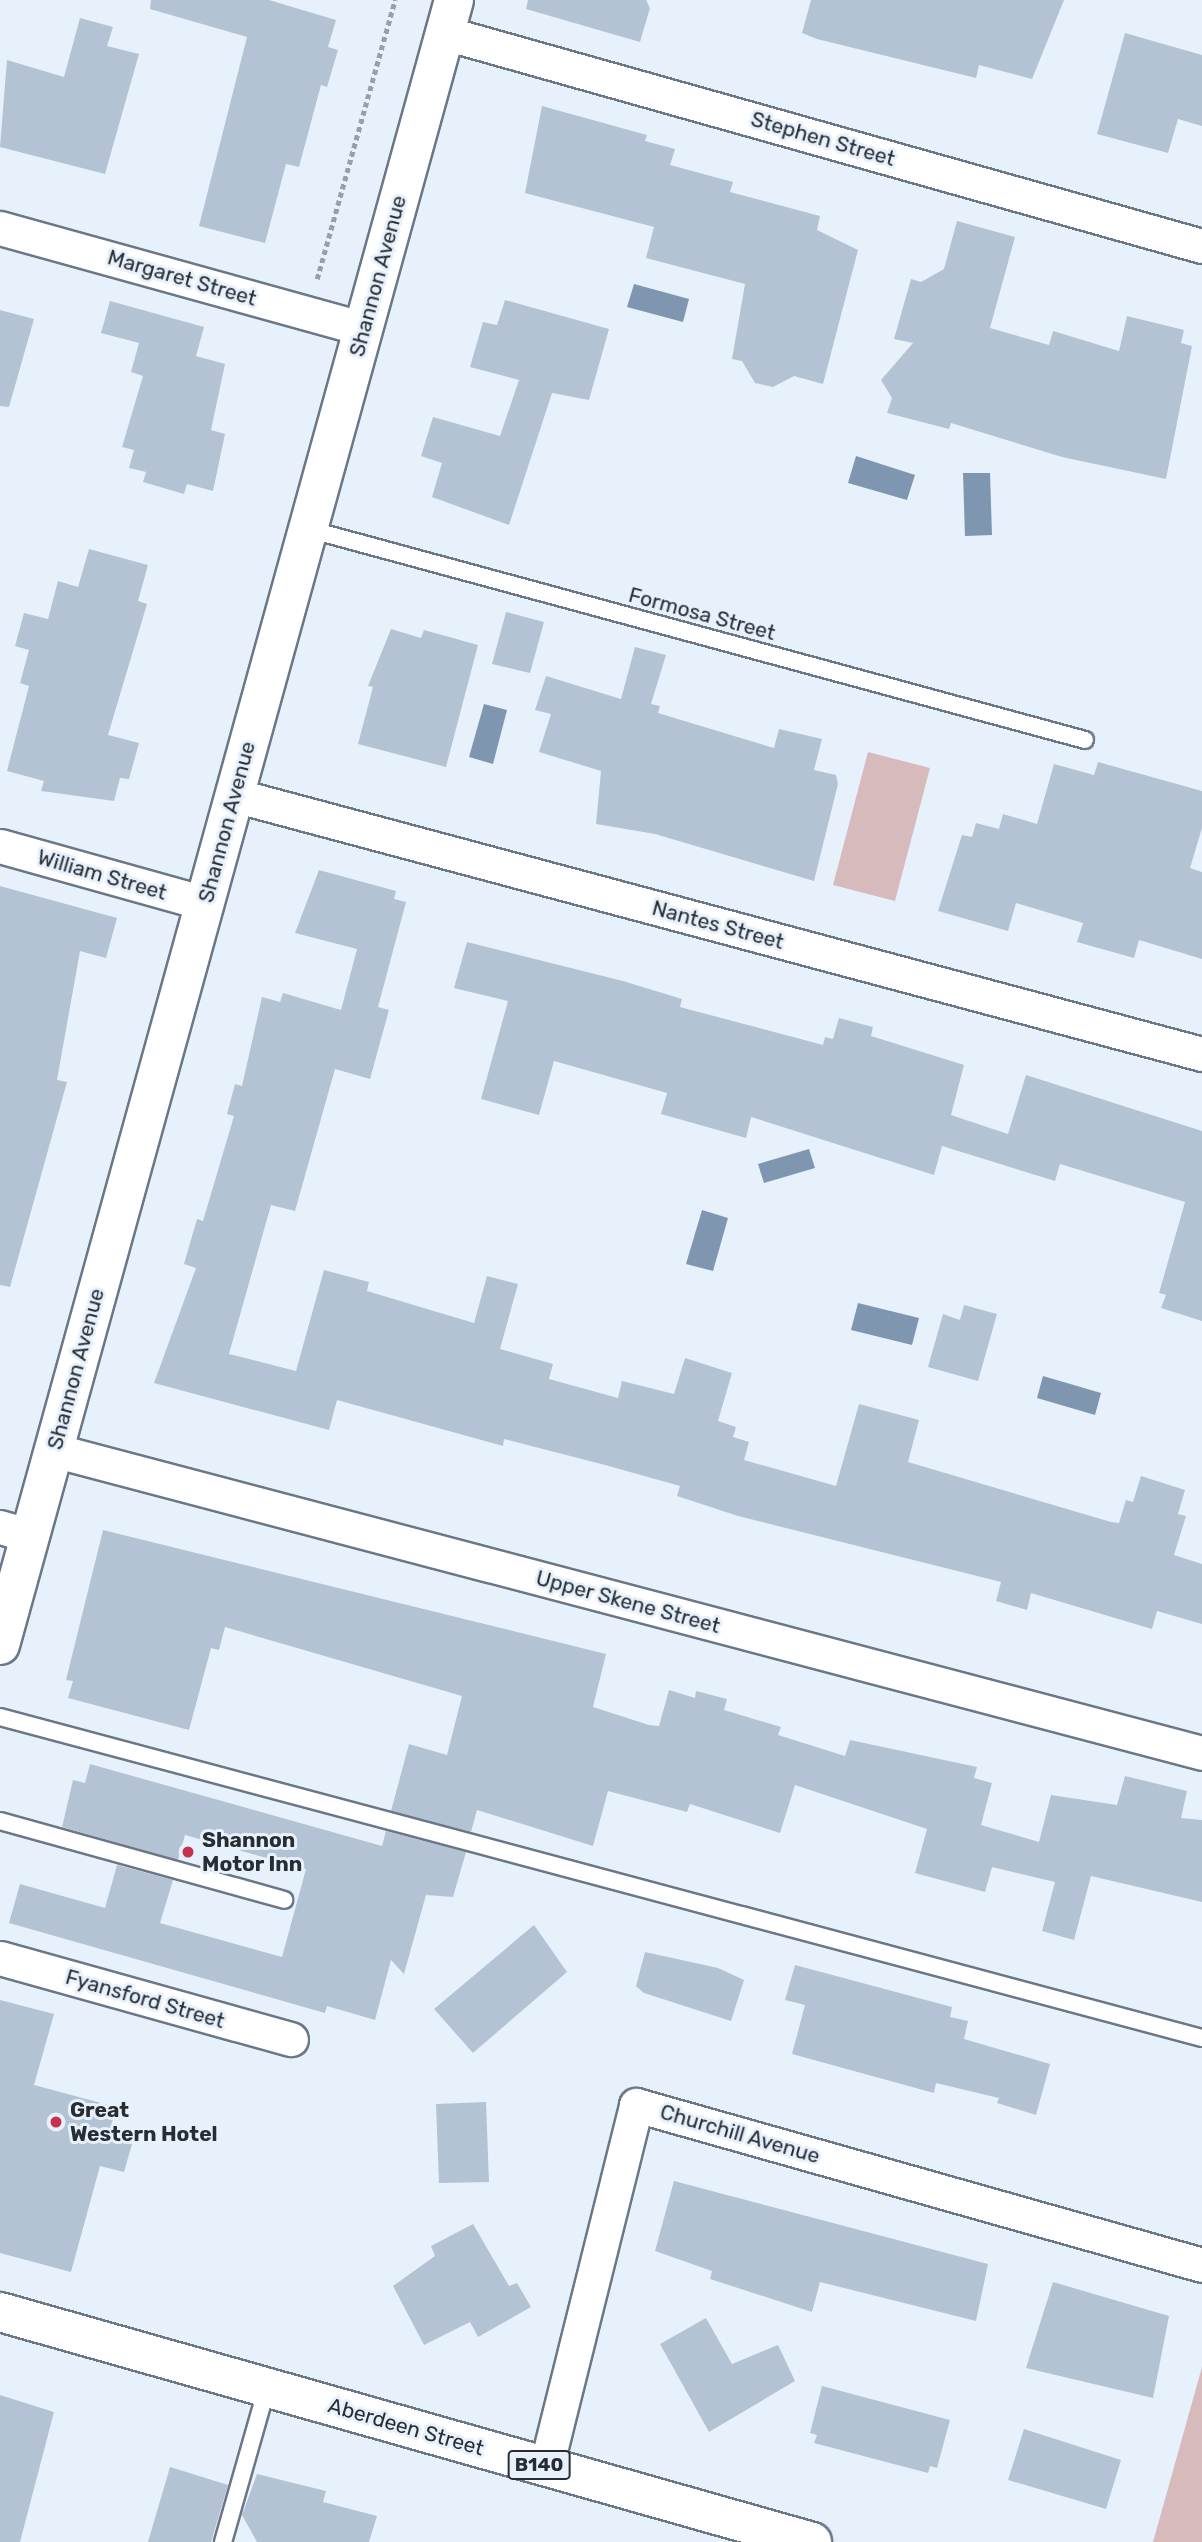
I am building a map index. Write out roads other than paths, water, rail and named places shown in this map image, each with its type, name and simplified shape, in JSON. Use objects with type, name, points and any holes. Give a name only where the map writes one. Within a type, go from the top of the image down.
[{"type":"main road","name":"Shannon Avenue","points":[[0,1645],[15,1531],[53,1451],[449,16]]},
{"type":"main road","name":"Aberdeen Street","points":[[0,2312],[811,2542]]},
{"type":"street","name":"Stephen Street","points":[[449,16],[1202,246]]},
{"type":"street","name":"Margaret Street","points":[[0,228],[363,329]]},
{"type":"street","name":"Nantes Street","points":[[234,795],[1202,1054]]},
{"type":"street","name":"William Street","points":[[0,846],[204,903]]},
{"type":"street","name":"Upper Skene Street","points":[[53,1451],[1202,1753]]},
{"type":"street","name":"Fyansford Street","points":[[0,1958],[291,2039]]},
{"type":"street","name":"Churchill Avenue","points":[[546,2467],[636,2105],[1202,2265]]},
{"type":"lane","name":"Formosa Street","points":[[307,529],[1086,740]]},
{"type":"lane","points":[[0,1717],[1202,2038]]},
{"type":"lane","points":[[0,1821],[284,1900]]},
{"type":"lane","points":[[223,2542],[267,2388]]},
{"type":"water","points":[[634,284],[689,299],[683,322],[627,307]]},
{"type":"water","points":[[856,456],[915,475],[907,500],[848,483]]},
{"type":"water","points":[[963,473],[990,473],[992,535],[965,536]]},
{"type":"water","points":[[484,704],[507,710],[493,764],[469,757]]},
{"type":"water","points":[[809,1149],[815,1168],[764,1183],[758,1164]]},
{"type":"water","points":[[702,1210],[728,1218],[713,1271],[686,1264]]},
{"type":"water","points":[[858,1303],[919,1318],[912,1345],[851,1330]]},
{"type":"water","points":[[1043,1376],[1101,1393],[1095,1415],[1037,1398]]},
{"type":"place","name":"Shannon Motor Inn","points":[[188,1852]]},
{"type":"place","name":"Great Western Hotel","points":[[56,2122]]}]
